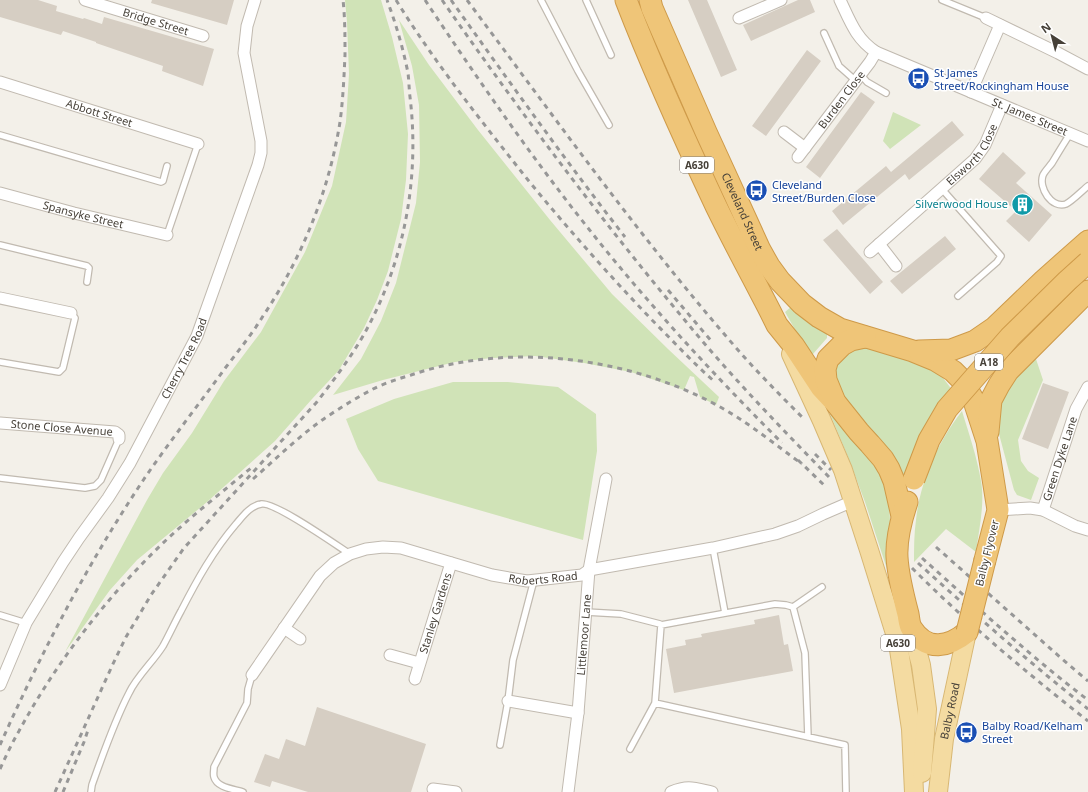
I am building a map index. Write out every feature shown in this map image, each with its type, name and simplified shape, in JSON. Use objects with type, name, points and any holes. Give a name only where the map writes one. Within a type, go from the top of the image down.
[{"type":"highway","name":"Cleveland Street","points":[[626,0],[646,52],[710,193],[777,325],[794,346],[821,388],[835,402]]},
{"type":"highway","name":"Cleveland Street","points":[[650,0],[652,8],[706,132],[760,250],[769,266],[780,281],[802,304],[819,317],[840,329],[865,337]]},
{"type":"highway","name":"Balby Flyover","points":[[912,351],[951,350],[975,341],[994,328],[1044,280],[1088,241]]},
{"type":"highway","name":"A18","points":[[902,516],[929,440],[947,410],[1010,337],[1088,262]]},
{"type":"highway","name":"A18","points":[[987,441],[991,400],[1008,371],[1088,291]]},
{"type":"highway","name":"Balby Flyover","points":[[865,337],[912,351],[935,360],[953,371],[962,380],[974,400],[987,441],[998,510],[967,632]]},
{"type":"highway","name":"A630","points":[[865,337],[851,340],[842,345],[828,359],[825,369],[826,380],[835,402],[883,459],[894,481],[902,516],[898,534],[897,556],[901,590],[911,628],[920,639],[929,644],[938,645],[951,642],[967,632]]},
{"type":"main road","name":"Cleveland Street","points":[[777,325],[822,421],[843,470],[853,501]]},
{"type":"main road","name":"A630","points":[[853,501],[898,643],[911,729],[914,792]]},
{"type":"main road","name":"A630","points":[[911,628],[921,665],[928,709],[920,792]]},
{"type":"main road","name":"Balby Road","points":[[938,792],[944,739],[967,632]]},
{"type":"street","name":"Bridge Street","points":[[85,0],[204,36]]},
{"type":"street","name":"Cherry Tree Road","points":[[0,685],[26,623],[63,562],[108,498],[130,463],[197,336],[261,153],[244,53],[247,26],[255,0]]},
{"type":"street","points":[[739,18],[781,0]]},
{"type":"street","name":"St. James Street","points":[[840,0],[853,29],[867,46],[876,52],[1088,141]]},
{"type":"street","points":[[986,18],[1088,69]]},
{"type":"street","points":[[971,92],[1000,25]]},
{"type":"street","name":"Burden Close","points":[[798,157],[876,52]]},
{"type":"street","name":"Abbott Street","points":[[0,82],[198,144]]},
{"type":"street","name":"Elsworth Close","points":[[896,266],[874,248],[974,159],[985,145],[1002,106]]},
{"type":"street","points":[[784,132],[806,148]]},
{"type":"street","name":"Spansyke Street","points":[[0,193],[167,236]]},
{"type":"street","points":[[1044,280],[1088,232]]},
{"type":"street","points":[[0,298],[71,313]]},
{"type":"street","name":"Green Dyke Lane","points":[[1043,510],[1076,409],[1088,387]]},
{"type":"street","points":[[1076,409],[1088,408]]},
{"type":"street","name":"Stone Close Avenue","points":[[0,423],[115,432],[119,435],[119,439]]},
{"type":"street","name":"Littlemoor Lane","points":[[568,792],[578,713],[589,570],[606,479]]},
{"type":"street","name":"Roberts Road","points":[[252,675],[320,576],[334,563],[350,554],[366,549],[383,547],[401,548],[492,575],[527,581],[582,575],[589,570],[713,548],[775,534],[798,526],[853,501]]},
{"type":"street","points":[[998,510],[1030,508],[1043,510],[1069,524],[1088,530]]},
{"type":"street","name":"Stanley Gardens","points":[[415,679],[451,563]]},
{"type":"street","points":[[284,628],[300,639]]},
{"type":"street","name":"Stanley Gardens","points":[[390,655],[420,663]]},
{"type":"street","points":[[508,701],[578,713]]},
{"type":"street","points":[[671,792],[691,787],[712,792]]},
{"type":"street","points":[[433,789],[456,792]]},
{"type":"lane","points":[[541,0],[578,71],[609,124]]},
{"type":"lane","points":[[586,0],[611,55]]},
{"type":"lane","points":[[942,0],[986,18]]},
{"type":"lane","points":[[824,33],[839,66],[858,78],[886,92]]},
{"type":"lane","points":[[1070,134],[1045,171],[1042,186],[1047,196],[1061,204],[1067,204],[1088,186]]},
{"type":"lane","points":[[0,135],[161,182],[164,182],[168,166]]},
{"type":"lane","points":[[167,236],[198,144]]},
{"type":"lane","points":[[942,188],[1001,256],[997,262],[958,296]]},
{"type":"lane","points":[[0,244],[87,266],[89,268],[87,282]]},
{"type":"lane","points":[[0,362],[58,372],[63,368],[75,318],[71,313]]},
{"type":"lane","points":[[0,478],[85,488],[95,486],[101,480],[119,439]]},
{"type":"lane","points":[[91,792],[92,785],[113,727],[130,691],[164,644],[208,561],[246,512],[262,504],[272,506],[306,525],[350,554]]},
{"type":"lane","points":[[713,548],[725,613]]},
{"type":"lane","points":[[500,745],[508,701],[513,660],[534,580]]},
{"type":"lane","points":[[793,607],[822,587]]},
{"type":"lane","points":[[586,612],[621,614],[661,625],[774,604],[793,607]]},
{"type":"lane","points":[[793,607],[805,653],[808,737]]},
{"type":"lane","points":[[0,615],[26,623]]},
{"type":"lane","points":[[630,749],[655,703],[661,625]]},
{"type":"lane","points":[[243,792],[224,787],[216,782],[213,776],[214,767],[247,703],[248,689],[252,675]]},
{"type":"lane","points":[[655,703],[845,745],[846,792]]},
{"type":"lane","points":[[92,785],[96,792]]},
{"type":"green space","points":[[345,0],[381,0],[403,83],[408,134],[406,180],[401,219],[388,271],[377,300],[364,328],[339,370],[275,441],[207,502],[137,560],[110,590],[65,652],[163,473],[192,433],[224,381],[261,332],[305,252],[332,186],[346,122],[349,74]]},
{"type":"green space","points":[[399,20],[429,65],[478,130],[550,220],[612,294],[719,397],[716,405],[700,397],[694,377],[690,376],[684,390],[631,372],[535,356],[492,358],[455,362],[383,380],[333,395],[361,359],[381,321],[396,283],[416,203],[420,162],[419,105],[412,66]]},
{"type":"green space","points":[[893,112],[921,125],[890,149],[883,141]]},
{"type":"green space","points":[[792,306],[827,333],[827,338],[813,354],[809,354],[785,312]]},
{"type":"green space","points":[[862,347],[904,358],[933,370],[943,378],[953,391],[918,446],[903,478],[846,405],[833,370],[844,353]]},
{"type":"green space","points":[[1035,356],[1043,380],[1018,440],[1021,461],[1028,471],[1039,478],[1031,500],[1017,495],[1014,490],[995,419],[1008,384]]},
{"type":"green space","points":[[453,382],[508,382],[558,387],[596,414],[597,451],[583,540],[378,481],[358,449],[346,419],[394,399]]},
{"type":"green space","points":[[828,409],[884,476],[889,500],[890,569],[887,569],[865,502]]},
{"type":"green space","points":[[962,411],[973,446],[982,490],[981,516],[976,552],[946,529],[914,562],[915,525],[917,509],[923,487],[930,466],[940,446],[949,429]]},
{"type":"building","points":[[0,0],[38,0],[57,6],[56,11],[83,19],[84,18],[102,24],[104,17],[214,49],[203,86],[162,71],[163,66],[96,42],[63,31],[61,35],[0,17]]},
{"type":"building","points":[[152,0],[234,0],[227,25],[151,3]]},
{"type":"building","points":[[688,0],[707,0],[737,70],[721,77]]},
{"type":"building","points":[[798,0],[810,0],[815,12],[751,41],[743,25]]},
{"type":"building","points":[[807,50],[821,61],[766,136],[752,126]]},
{"type":"building","points":[[861,92],[875,102],[820,178],[806,167]]},
{"type":"building","points":[[952,121],[964,135],[909,180],[905,174],[843,225],[832,211],[886,166],[891,172]]},
{"type":"building","name":"Silverwood House","points":[[1003,152],[1026,173],[1016,183],[1052,215],[1029,242],[1006,221],[1016,211],[979,179]]},
{"type":"building","points":[[837,229],[883,282],[870,294],[823,240]]},
{"type":"building","points":[[945,236],[956,249],[902,294],[890,281]]},
{"type":"building","points":[[1043,383],[1069,392],[1048,449],[1022,439]]},
{"type":"building","points":[[779,615],[784,645],[788,644],[793,671],[674,693],[666,649],[686,645],[685,640],[702,637],[701,634],[755,624],[754,620]]},
{"type":"building","points":[[317,707],[426,744],[411,792],[308,792],[272,781],[270,787],[254,782],[265,754],[279,759],[286,739],[305,746]]},
{"type":"railway","points":[[0,745],[32,676],[66,609],[123,511],[154,465],[259,323],[277,294],[302,247],[329,173],[340,122],[345,55],[345,20],[343,0]]},
{"type":"railway","points":[[55,792],[126,637],[151,595],[184,548],[316,403],[335,378],[363,336],[389,280],[399,250],[406,220],[413,159],[413,128],[408,73],[399,36],[387,0]]},
{"type":"railway","points":[[396,0],[459,92],[543,198],[589,252],[636,303],[691,360],[715,382]]},
{"type":"railway","points":[[425,0],[525,144],[566,200],[611,256],[682,338],[782,443]]},
{"type":"railway","points":[[442,0],[559,162],[651,280],[736,380],[830,478]]},
{"type":"railway","points":[[451,0],[515,90],[625,237]]},
{"type":"railway","points":[[467,0],[599,178],[667,265],[746,359],[805,420]]},
{"type":"railway","points":[[668,290],[713,343]]},
{"type":"railway","points":[[253,479],[308,430],[350,402],[378,387],[392,381],[449,365],[489,359],[529,357],[570,360],[610,366],[649,377],[687,391],[732,414],[802,464]]},
{"type":"railway","points":[[815,454],[831,470]]},
{"type":"railway","points":[[798,460],[825,486]]},
{"type":"railway","points":[[0,769],[16,736],[49,681],[83,633],[120,587],[161,545],[194,515],[251,468]]},
{"type":"railway","points":[[936,547],[1088,681]]},
{"type":"railway","points":[[922,558],[1024,649],[1088,700]]},
{"type":"railway","points":[[918,563],[1002,637],[1088,709]]},
{"type":"railway","points":[[912,568],[998,647],[1042,685],[1088,721]]},
{"type":"railway","points":[[63,792],[89,727]]},
{"type":"place","name":"St James Street/Rockingham House","points":[[918,79]]},
{"type":"place","name":"Cleveland Street/Burden Close","points":[[757,191]]},
{"type":"place","name":"Silverwood House","points":[[1023,204]]},
{"type":"place","name":"Balby Road/Kelham Street","points":[[966,732]]}]
